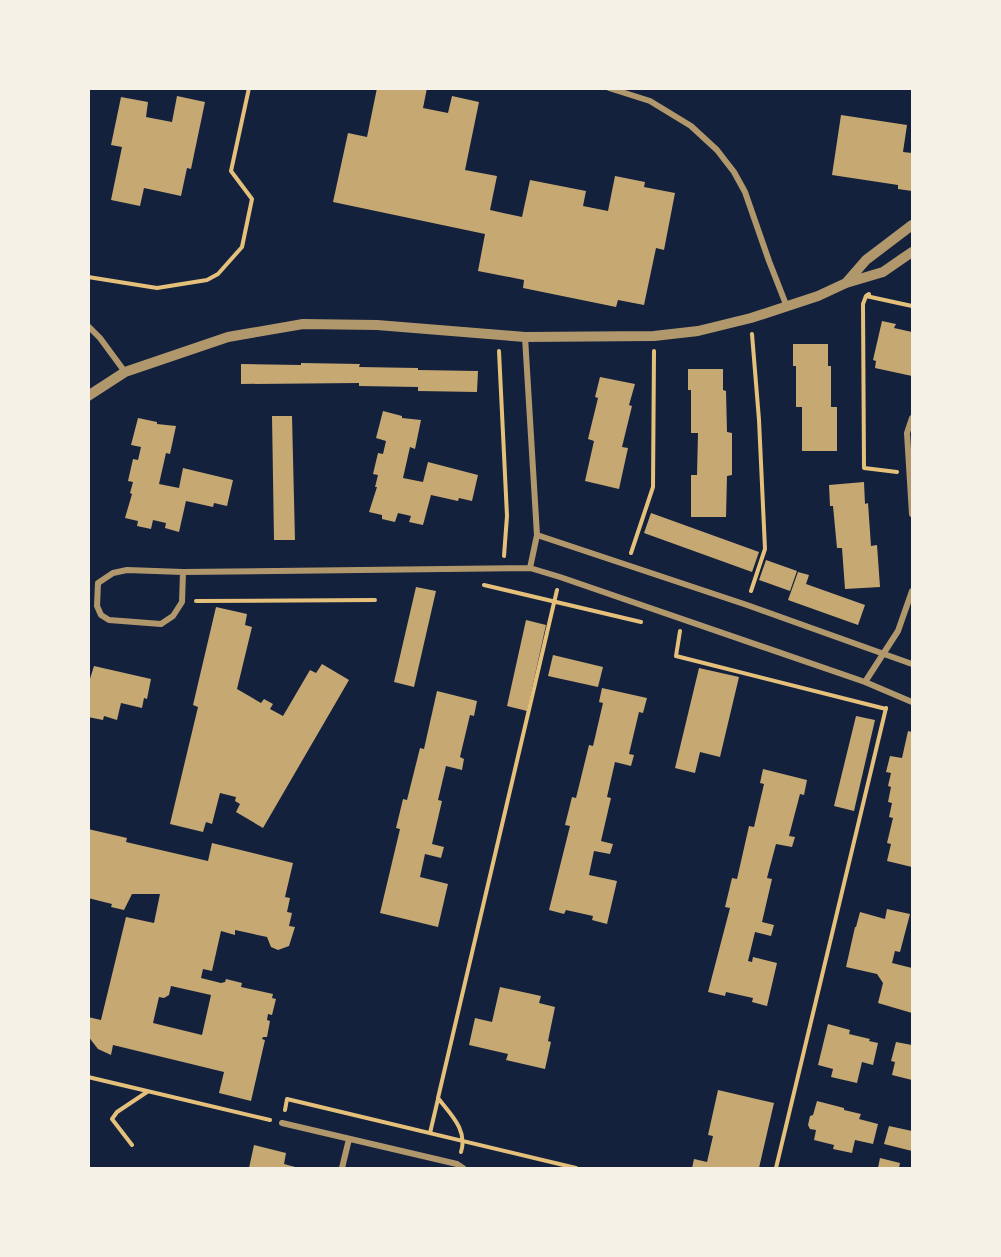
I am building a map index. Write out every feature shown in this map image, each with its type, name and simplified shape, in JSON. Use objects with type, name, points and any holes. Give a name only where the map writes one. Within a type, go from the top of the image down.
[{"type":"street","points":[[609,88],[650,101],[691,126],[717,150],[734,172],[745,192],[788,307]]},
{"type":"street","points":[[846,283],[866,260],[912,225]]},
{"type":"street","points":[[88,396],[125,372],[228,337],[303,324],[377,325],[525,336],[654,336],[698,331],[751,318],[818,297],[846,283],[883,272],[912,252]]},
{"type":"street","points":[[88,326],[125,372]]},
{"type":"street","points":[[525,336],[537,535],[530,568]]},
{"type":"street","points":[[912,418],[907,433],[912,513]]},
{"type":"street","points":[[537,535],[747,605],[912,664]]},
{"type":"street","points":[[183,572],[182,602],[173,616],[161,624],[109,620],[101,615],[97,606],[98,583],[113,573],[127,570],[183,572],[530,568],[865,682],[912,702]]},
{"type":"street","points":[[865,682],[898,631],[912,591]]},
{"type":"street","points":[[282,1123],[457,1164],[463,1168]]},
{"type":"street","points":[[342,1168],[349,1138]]},
{"type":"path","points":[[88,277],[157,288],[207,280],[218,274],[242,247],[252,199],[231,171],[249,88]]},
{"type":"path","points":[[909,474],[864,468],[863,304],[866,296],[912,306]]},
{"type":"path","points":[[747,605],[765,549],[759,420],[751,318]]},
{"type":"path","points":[[498,335],[507,516],[503,569]]},
{"type":"path","points":[[627,565],[653,487],[654,336]]},
{"type":"path","points":[[430,1133],[560,577]]},
{"type":"path","points":[[482,584],[646,623]]},
{"type":"path","points":[[182,602],[375,600]]},
{"type":"path","points":[[669,629],[680,632],[676,656],[886,709]]},
{"type":"path","points":[[776,1168],[890,692]]},
{"type":"path","points":[[88,1077],[282,1123],[287,1099],[576,1168]]},
{"type":"path","points":[[132,1144],[112,1119],[117,1112],[147,1092]]},
{"type":"path","points":[[438,1098],[458,1125],[464,1141],[457,1164]]},
{"type":"building","points":[[377,88],[427,88],[423,108],[448,113],[452,96],[479,102],[465,170],[497,176],[490,210],[522,217],[530,180],[586,191],[583,206],[608,211],[615,176],[645,182],[644,187],[675,193],[664,250],[656,248],[644,305],[618,300],[616,307],[523,288],[524,280],[478,271],[485,234],[333,202],[348,133],[367,137]]},
{"type":"building","points":[[177,96],[205,102],[191,169],[187,168],[181,196],[144,188],[140,206],[111,200],[122,147],[111,145],[121,97],[148,102],[146,117],[172,122]]},
{"type":"building","points":[[841,115],[907,125],[903,152],[912,153],[912,191],[898,189],[898,185],[832,175]]},
{"type":"building","points":[[882,321],[896,324],[894,328],[912,332],[912,376],[875,368],[876,361],[873,360]]},
{"type":"building","points":[[793,344],[828,344],[828,366],[831,366],[831,407],[837,407],[837,451],[802,451],[802,407],[796,407],[796,366],[793,366]]},
{"type":"building","points":[[301,363],[478,371],[477,392],[418,391],[418,387],[359,386],[359,383],[241,384],[241,364],[301,365]]},
{"type":"building","points":[[688,369],[723,369],[727,432],[732,433],[732,475],[727,476],[726,517],[691,517],[691,475],[697,475],[698,433],[691,433],[691,390],[688,390]]},
{"type":"building","points":[[600,377],[635,384],[622,447],[628,448],[619,489],[585,481],[594,441],[588,439],[598,398],[595,397]]},
{"type":"building","points":[[383,411],[402,416],[402,418],[421,420],[415,449],[410,447],[403,478],[423,482],[428,462],[478,475],[472,501],[459,498],[458,501],[431,495],[423,525],[409,522],[411,516],[398,513],[395,522],[382,519],[382,515],[369,512],[377,487],[375,487],[378,475],[373,474],[378,453],[383,454],[386,441],[376,438]]},
{"type":"building","points":[[272,416],[292,416],[295,540],[274,540]]},
{"type":"building","points":[[138,418],[157,422],[157,424],[176,426],[170,454],[166,453],[159,484],[179,488],[183,468],[233,480],[227,506],[214,503],[213,507],[186,501],[179,532],[165,528],[166,523],[153,520],[151,529],[137,526],[138,521],[125,518],[133,482],[128,481],[133,459],[138,460],[141,447],[131,445]]},
{"type":"building","points":[[864,482],[871,546],[877,545],[880,587],[845,589],[842,548],[837,548],[829,485]]},
{"type":"building","points":[[651,513],[759,552],[752,572],[644,533]]},
{"type":"building","points":[[766,560],[797,571],[790,591],[759,580]]},
{"type":"building","points":[[798,572],[809,575],[806,584],[865,605],[858,625],[788,600]]},
{"type":"building","points":[[416,587],[436,591],[414,687],[394,682]]},
{"type":"building","points":[[216,607],[247,614],[245,625],[252,627],[237,689],[261,703],[264,699],[273,704],[270,709],[283,716],[310,670],[316,673],[322,664],[349,680],[263,828],[236,812],[240,804],[235,801],[236,797],[220,793],[212,824],[206,822],[203,832],[170,824],[198,707],[193,705]]},
{"type":"building","points":[[526,620],[546,625],[527,711],[507,706]]},
{"type":"building","points":[[553,655],[603,667],[598,687],[548,676]]},
{"type":"building","points":[[94,666],[151,679],[147,699],[144,698],[142,708],[121,703],[117,720],[104,716],[103,720],[88,717],[88,685]]},
{"type":"building","points":[[699,668],[739,677],[720,757],[700,752],[695,773],[675,768]]},
{"type":"building","points":[[602,688],[647,698],[643,713],[639,712],[629,754],[634,755],[631,766],[615,762],[607,797],[611,798],[601,841],[613,844],[610,854],[594,851],[589,875],[617,881],[607,924],[592,920],[593,916],[566,910],[564,914],[549,910],[570,826],[565,825],[572,797],[576,798],[589,745],[593,746],[603,703],[599,702]]},
{"type":"building","points":[[437,691],[477,701],[474,716],[470,715],[460,757],[464,759],[462,770],[446,766],[438,800],[442,801],[432,844],[444,847],[441,858],[425,854],[420,877],[448,884],[438,927],[380,913],[400,829],[396,828],[403,799],[407,800],[420,748],[424,749]]},
{"type":"building","points":[[856,716],[875,720],[854,811],[834,806]]},
{"type":"building","points":[[908,731],[912,732],[912,867],[887,861],[891,844],[887,843],[893,818],[889,817],[892,803],[888,802],[891,773],[886,772],[890,756],[902,758]]},
{"type":"building","points":[[763,769],[807,780],[804,795],[800,794],[789,836],[795,837],[792,847],[776,844],[767,878],[772,879],[762,922],[774,925],[771,936],[755,932],[748,961],[752,962],[753,957],[777,963],[767,1006],[752,1002],[753,998],[726,992],[725,996],[708,992],[730,908],[725,907],[732,878],[737,879],[749,826],[754,827],[764,784],[760,783]]},
{"type":"building","points":[[88,829],[127,838],[126,842],[208,861],[212,843],[293,863],[285,897],[290,898],[287,912],[292,913],[289,926],[295,927],[289,946],[278,950],[271,947],[267,937],[235,930],[235,935],[221,931],[212,971],[203,969],[201,978],[221,983],[226,979],[242,983],[241,987],[273,994],[272,998],[276,999],[272,1015],[268,1014],[267,1020],[270,1021],[267,1037],[262,1039],[265,1040],[251,1101],[219,1093],[224,1072],[113,1045],[111,1055],[98,1049],[88,1036],[88,1017],[101,1020],[126,917],[154,923],[160,894],[132,894],[124,910],[111,907],[112,904],[88,898]],"holes":[[[171,986],[211,995],[202,1035],[153,1023],[159,997],[164,998],[169,995]]]},
{"type":"building","points":[[887,909],[910,914],[900,952],[895,951],[892,963],[912,968],[912,1013],[878,1003],[883,983],[877,974],[846,967],[860,912],[885,919]]},
{"type":"building","points":[[500,987],[541,996],[539,1003],[555,1007],[545,1069],[506,1060],[508,1054],[469,1045],[475,1018],[492,1022]]},
{"type":"building","points":[[828,1024],[850,1030],[849,1034],[878,1043],[873,1065],[862,1062],[857,1083],[831,1077],[833,1069],[818,1065]]},
{"type":"building","points":[[896,1042],[912,1045],[912,1080],[892,1075],[895,1062],[891,1061]]},
{"type":"building","points":[[718,1090],[774,1103],[759,1168],[692,1168],[694,1159],[707,1162],[713,1136],[708,1135]]},
{"type":"building","points":[[817,1101],[861,1114],[859,1119],[878,1124],[873,1144],[855,1140],[852,1153],[833,1149],[834,1145],[814,1140],[816,1130],[810,1129],[808,1125]]},
{"type":"building","points":[[889,1126],[912,1131],[912,1151],[884,1144]]},
{"type":"building","points":[[254,1145],[286,1153],[284,1164],[299,1168],[249,1168]]},
{"type":"building","points":[[880,1158],[900,1163],[899,1168],[878,1168]]}]
